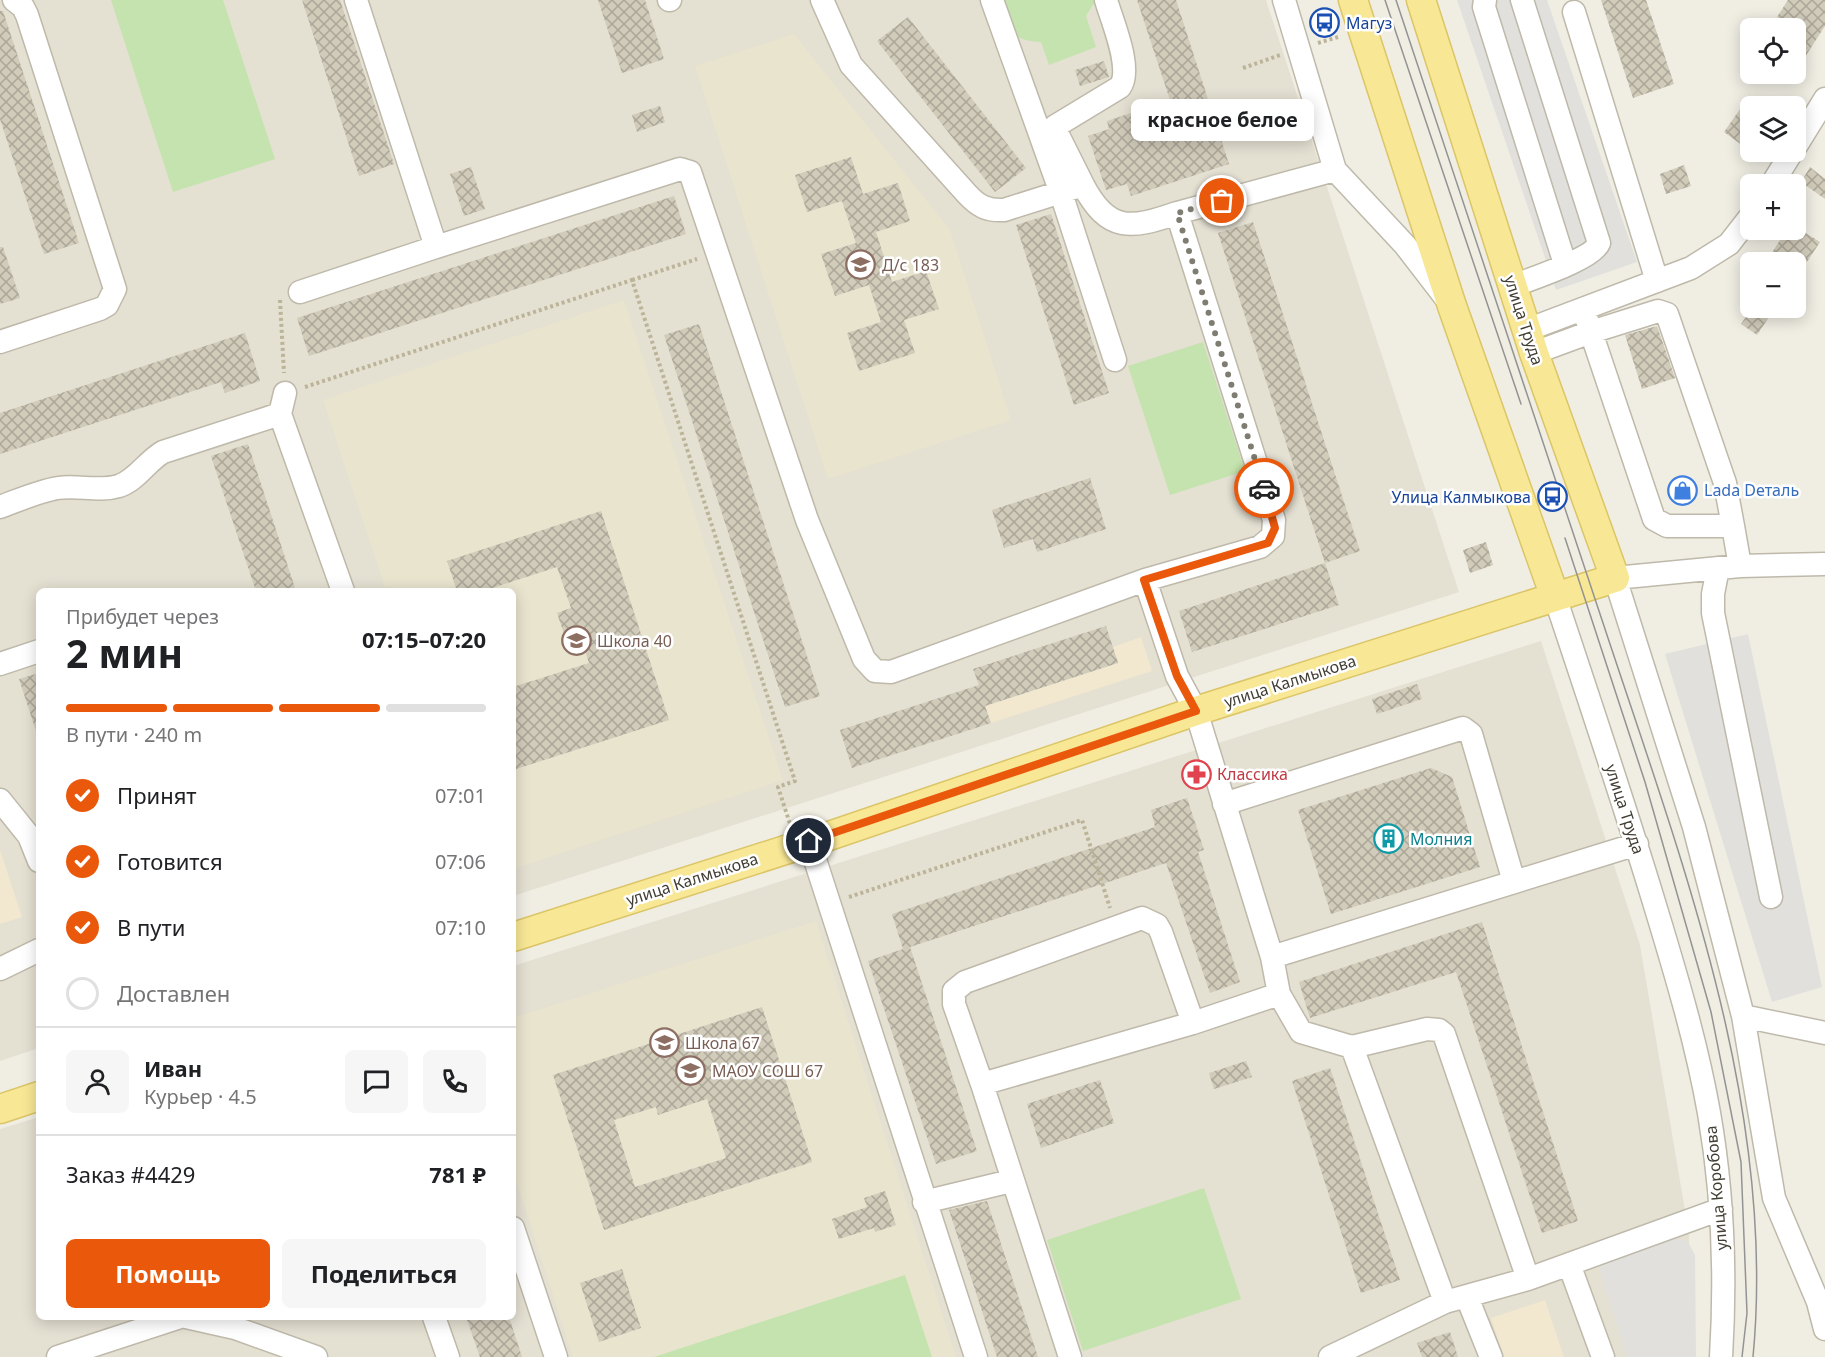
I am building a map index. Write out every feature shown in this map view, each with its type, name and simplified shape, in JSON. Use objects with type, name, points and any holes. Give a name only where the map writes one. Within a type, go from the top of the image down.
[{"type":"main road","name":"улица Труда","points":[[1353,0],[1452,306],[1555,597]]},
{"type":"main road","name":"улица Труда","points":[[1420,0],[1530,341],[1615,578]]},
{"type":"main road","points":[[1555,597],[1615,578]]},
{"type":"main road","name":"улица Калмыкова","points":[[516,936],[803,843],[1196,711],[1555,597]]},
{"type":"main road","points":[[0,1108],[36,1097]]},
{"type":"street","points":[[0,342],[100,309],[107,305],[115,289],[27,15],[23,7],[14,0]]},
{"type":"street","points":[[356,0],[436,247]]},
{"type":"street","points":[[822,0],[851,64],[974,202],[982,208],[1004,210],[1083,185]]},
{"type":"street","points":[[992,0],[1061,193],[1115,360]]},
{"type":"street","points":[[1054,127],[1114,91],[1124,81],[1125,67],[1106,0]]},
{"type":"street","points":[[1284,0],[1335,170],[1405,245],[1452,306]]},
{"type":"street","points":[[1485,0],[1484,7],[1565,264]]},
{"type":"street","points":[[1513,286],[1594,251],[1599,246],[1522,0]]},
{"type":"street","points":[[1574,12],[1657,281]]},
{"type":"street","points":[[1806,130],[1825,99]]},
{"type":"street","points":[[1029,103],[1054,127],[1093,204],[1114,222],[1144,225],[1177,213],[1335,170]]},
{"type":"street","points":[[300,292],[684,169],[692,175],[807,520],[864,659],[875,671],[891,672],[1144,580],[1268,543],[1275,528],[1177,213]]},
{"type":"street","points":[[1530,341],[1582,308],[1691,268],[1729,244],[1740,230]]},
{"type":"street","points":[[1582,308],[1654,519],[1667,526],[1732,526]]},
{"type":"street","points":[[1530,341],[1591,332],[1658,311],[1667,314],[1725,483],[1740,566]]},
{"type":"street","points":[[0,507],[56,488],[75,486],[91,489],[119,486],[134,478],[152,459],[163,452],[283,404],[342,588]]},
{"type":"street","points":[[1825,564],[1740,566],[1615,578],[1694,826],[1743,1016],[1774,1198],[1818,1302],[1825,1329]]},
{"type":"street","points":[[1718,568],[1713,613],[1771,897]]},
{"type":"street","points":[[1144,580],[1177,676],[1196,711],[1272,957],[1279,994],[1301,1032],[1352,1047],[1427,1029],[1439,1030],[1444,1034],[1528,1279]]},
{"type":"street","name":"улица Труда","points":[[1555,597],[1636,844],[1690,1021]]},
{"type":"street","points":[[0,664],[36,652]]},
{"type":"street","points":[[1224,804],[1463,728],[1471,734],[1514,882]]},
{"type":"street","points":[[0,800],[29,836],[36,854]]},
{"type":"street","points":[[803,843],[829,904],[976,1357]]},
{"type":"street","points":[[1272,957],[1636,844]]},
{"type":"street","points":[[1070,1357],[953,997],[958,985],[1142,918],[1157,925],[1193,1023]]},
{"type":"street","points":[[0,969],[36,951]]},
{"type":"street","points":[[982,1084],[1193,1023],[1279,994]]},
{"type":"street","points":[[1743,1016],[1825,1033]]},
{"type":"street","name":"улица Коробова","points":[[1690,1021],[1709,1114],[1721,1209],[1724,1315],[1721,1357]]},
{"type":"street","points":[[1352,1047],[1456,1300],[1491,1357]]},
{"type":"street","points":[[924,1202],[1011,1180]]},
{"type":"street","points":[[1343,1355],[1456,1300],[1528,1279],[1721,1209]]},
{"type":"street","points":[[516,1237],[556,1357]]},
{"type":"street","points":[[1569,1264],[1603,1357]]},
{"type":"street","points":[[58,1357],[171,1320]]},
{"type":"street","points":[[199,1320],[235,1328],[316,1357]]},
{"type":"street","points":[[435,1320],[448,1357]]},
{"type":"path","points":[[300,292],[280,299],[283,404],[717,252]]},
{"type":"path","points":[[632,280],[795,781],[778,787],[803,843]]},
{"type":"path","points":[[829,904],[1082,820],[1116,926]]},
{"type":"shaded area","points":[[0,0],[1266,0],[1459,592],[516,895],[516,588],[36,588],[36,1049],[0,1061]]},
{"type":"shaded area","points":[[1457,0],[1547,0],[1637,262],[1556,290]]},
{"type":"shaded area","points":[[794,34],[950,230],[1011,420],[828,479],[695,66]]},
{"type":"shaded area","points":[[624,300],[783,780],[516,868],[516,588],[385,588],[323,400]]},
{"type":"shaded area","points":[[1748,634],[1822,987],[1772,1002],[1665,654]]},
{"type":"shaded area","points":[[1141,637],[1152,671],[991,723],[985,706],[1118,663],[1113,647]]},
{"type":"shaded area","points":[[1541,641],[1640,945],[1689,1234],[1690,1357],[0,1357],[0,1129],[36,1118],[36,1320],[516,1320],[516,965]]},
{"type":"shaded area","points":[[0,850],[22,917],[0,924]]},
{"type":"shaded area","points":[[816,921],[956,1357],[573,1357],[516,1180],[516,1017]]},
{"type":"shaded area","points":[[1674,1237],[1688,1242],[1695,1255],[1696,1357],[1627,1357],[1598,1265]]},
{"type":"shaded area","points":[[1545,1300],[1564,1357],[1504,1357],[1491,1318]]},
{"type":"green space","points":[[111,0],[223,0],[275,159],[173,192]]},
{"type":"green space","points":[[997,0],[1096,0],[1086,16],[1096,47],[1049,65],[1041,42],[1022,39],[1010,31]]},
{"type":"green space","points":[[1203,342],[1245,471],[1170,495],[1128,366]]},
{"type":"green space","points":[[1204,1188],[1241,1299],[1083,1351],[1047,1240]]},
{"type":"green space","points":[[905,1275],[932,1357],[654,1357]]},
{"type":"building","points":[[302,0],[340,0],[394,164],[359,176]]},
{"type":"building","points":[[598,0],[645,0],[664,59],[622,73]]},
{"type":"building","points":[[1137,0],[1176,0],[1229,164],[1131,196],[1127,184],[1106,190],[1088,136],[1109,129],[1107,121],[1170,100]]},
{"type":"building","points":[[1601,0],[1646,0],[1674,84],[1633,98]]},
{"type":"building","points":[[1788,0],[1825,0],[1825,26],[1806,55],[1806,18],[1777,17]]},
{"type":"building","points":[[0,11],[3,11],[79,243],[44,254],[0,119]]},
{"type":"building","points":[[908,17],[1026,168],[995,192],[877,41]]},
{"type":"building","points":[[1104,61],[1109,77],[1080,86],[1075,70]]},
{"type":"building","points":[[660,106],[665,122],[637,132],[632,115]]},
{"type":"building","points":[[1740,109],[1740,144],[1724,132]]},
{"type":"building","points":[[851,157],[863,194],[898,183],[910,221],[876,232],[892,282],[926,271],[939,309],[904,320],[915,353],[859,371],[847,333],[881,322],[869,285],[835,296],[821,254],[856,243],[842,201],[807,212],[795,175]]},
{"type":"building","points":[[1684,165],[1691,186],[1666,194],[1660,174]]},
{"type":"building","points":[[471,167],[485,209],[464,216],[450,174]]},
{"type":"building","points":[[1810,167],[1825,179],[1825,199],[1806,186],[1806,174]]},
{"type":"building","points":[[674,196],[686,234],[309,356],[297,318]]},
{"type":"building","points":[[1051,214],[1109,393],[1074,405],[1016,225]]},
{"type":"building","points":[[1253,222],[1360,551],[1325,563],[1218,233]]},
{"type":"building","points":[[1806,233],[1820,242],[1807,262],[1806,252],[1772,252],[1780,240],[1806,240]]},
{"type":"building","points":[[0,247],[3,247],[20,298],[0,304]]},
{"type":"building","points":[[1745,318],[1768,318],[1757,335],[1741,324]]},
{"type":"building","points":[[699,324],[820,696],[785,707],[664,335]]},
{"type":"building","points":[[1657,326],[1675,378],[1642,389],[1625,335]]},
{"type":"building","points":[[245,333],[260,381],[225,393],[221,382],[0,454],[0,413]]},
{"type":"building","points":[[248,444],[295,588],[255,588],[211,456]]},
{"type":"building","points":[[1090,478],[1106,529],[1037,552],[1033,539],[1004,548],[992,510]]},
{"type":"building","points":[[601,511],[669,720],[516,769],[516,686],[589,663],[578,629],[564,634],[557,613],[571,608],[557,567],[492,588],[456,588],[447,561]]},
{"type":"building","points":[[1486,542],[1493,565],[1470,573],[1463,550]]},
{"type":"building","points":[[1325,563],[1339,605],[1192,652],[1179,611]]},
{"type":"building","points":[[1106,626],[1118,663],[985,706],[991,723],[852,768],[840,730],[979,685],[973,669]]},
{"type":"building","points":[[36,674],[36,731],[19,679]]},
{"type":"building","points":[[1417,684],[1422,699],[1377,714],[1372,699]]},
{"type":"building","name":"Молния","points":[[1431,768],[1452,777],[1480,867],[1331,914],[1298,810]]},
{"type":"building","points":[[1187,798],[1204,850],[1198,852],[1240,982],[1210,993],[1166,863],[910,947],[977,1151],[936,1164],[868,961],[903,949],[892,914],[1155,827],[1151,810]]},
{"type":"building","points":[[1482,922],[1578,1221],[1542,1233],[1456,972],[1310,1018],[1299,982]]},
{"type":"building","points":[[762,1007],[812,1162],[604,1230],[553,1075]],"holes":[[[707,1099],[726,1158],[635,1187],[614,1120],[656,1107],[658,1115]]]},
{"type":"building","points":[[1246,1061],[1252,1077],[1214,1089],[1209,1073]]},
{"type":"building","points":[[1330,1068],[1400,1280],[1361,1293],[1292,1081]]},
{"type":"building","points":[[1100,1080],[1114,1123],[1041,1148],[1027,1104]]},
{"type":"building","points":[[885,1191],[896,1225],[875,1232],[874,1228],[839,1239],[832,1219],[867,1207],[864,1198]]},
{"type":"building","points":[[987,1201],[1038,1357],[997,1357],[949,1210]]},
{"type":"building","points":[[622,1269],[641,1328],[599,1342],[580,1283]]},
{"type":"building","points":[[467,1320],[510,1320],[522,1357],[480,1357]]},
{"type":"building","points":[[1450,1332],[1458,1357],[1422,1357],[1417,1343]]},
{"type":"tram line","points":[[1385,0],[1521,404]]},
{"type":"tram line","points":[[1396,0],[1663,804],[1716,986],[1737,1078],[1751,1170],[1757,1264],[1753,1357]]},
{"type":"tram line","points":[[1565,538],[1645,782],[1711,1012],[1741,1162],[1747,1313],[1742,1357]]},
{"type":"way so far","points":[[1222,201],[1177,213],[1264,488]]},
{"type":"place","name":"Магуз","points":[[1325,23]]},
{"type":"place","name":"красное белое","points":[[1222,201]]},
{"type":"place","name":"Д/с 183","points":[[861,265]]},
{"type":"place","name":"Lada Dеталь","points":[[1683,490]]},
{"type":"place","name":"Улица Калмыкова","points":[[1552,497]]},
{"type":"place","name":"Школа 40","points":[[576,641]]},
{"type":"place","name":"Классика","points":[[1196,774]]},
{"type":"place","name":"Молния","points":[[1389,839]]},
{"type":"place","name":"Школа 67","points":[[664,1043]]},
{"type":"place","name":"МАОУ СОШ 67","points":[[691,1071]]},
{"type":"route","points":[[809,841],[1196,711],[1177,676],[1144,580],[1268,543],[1275,528],[1264,488]]}]
